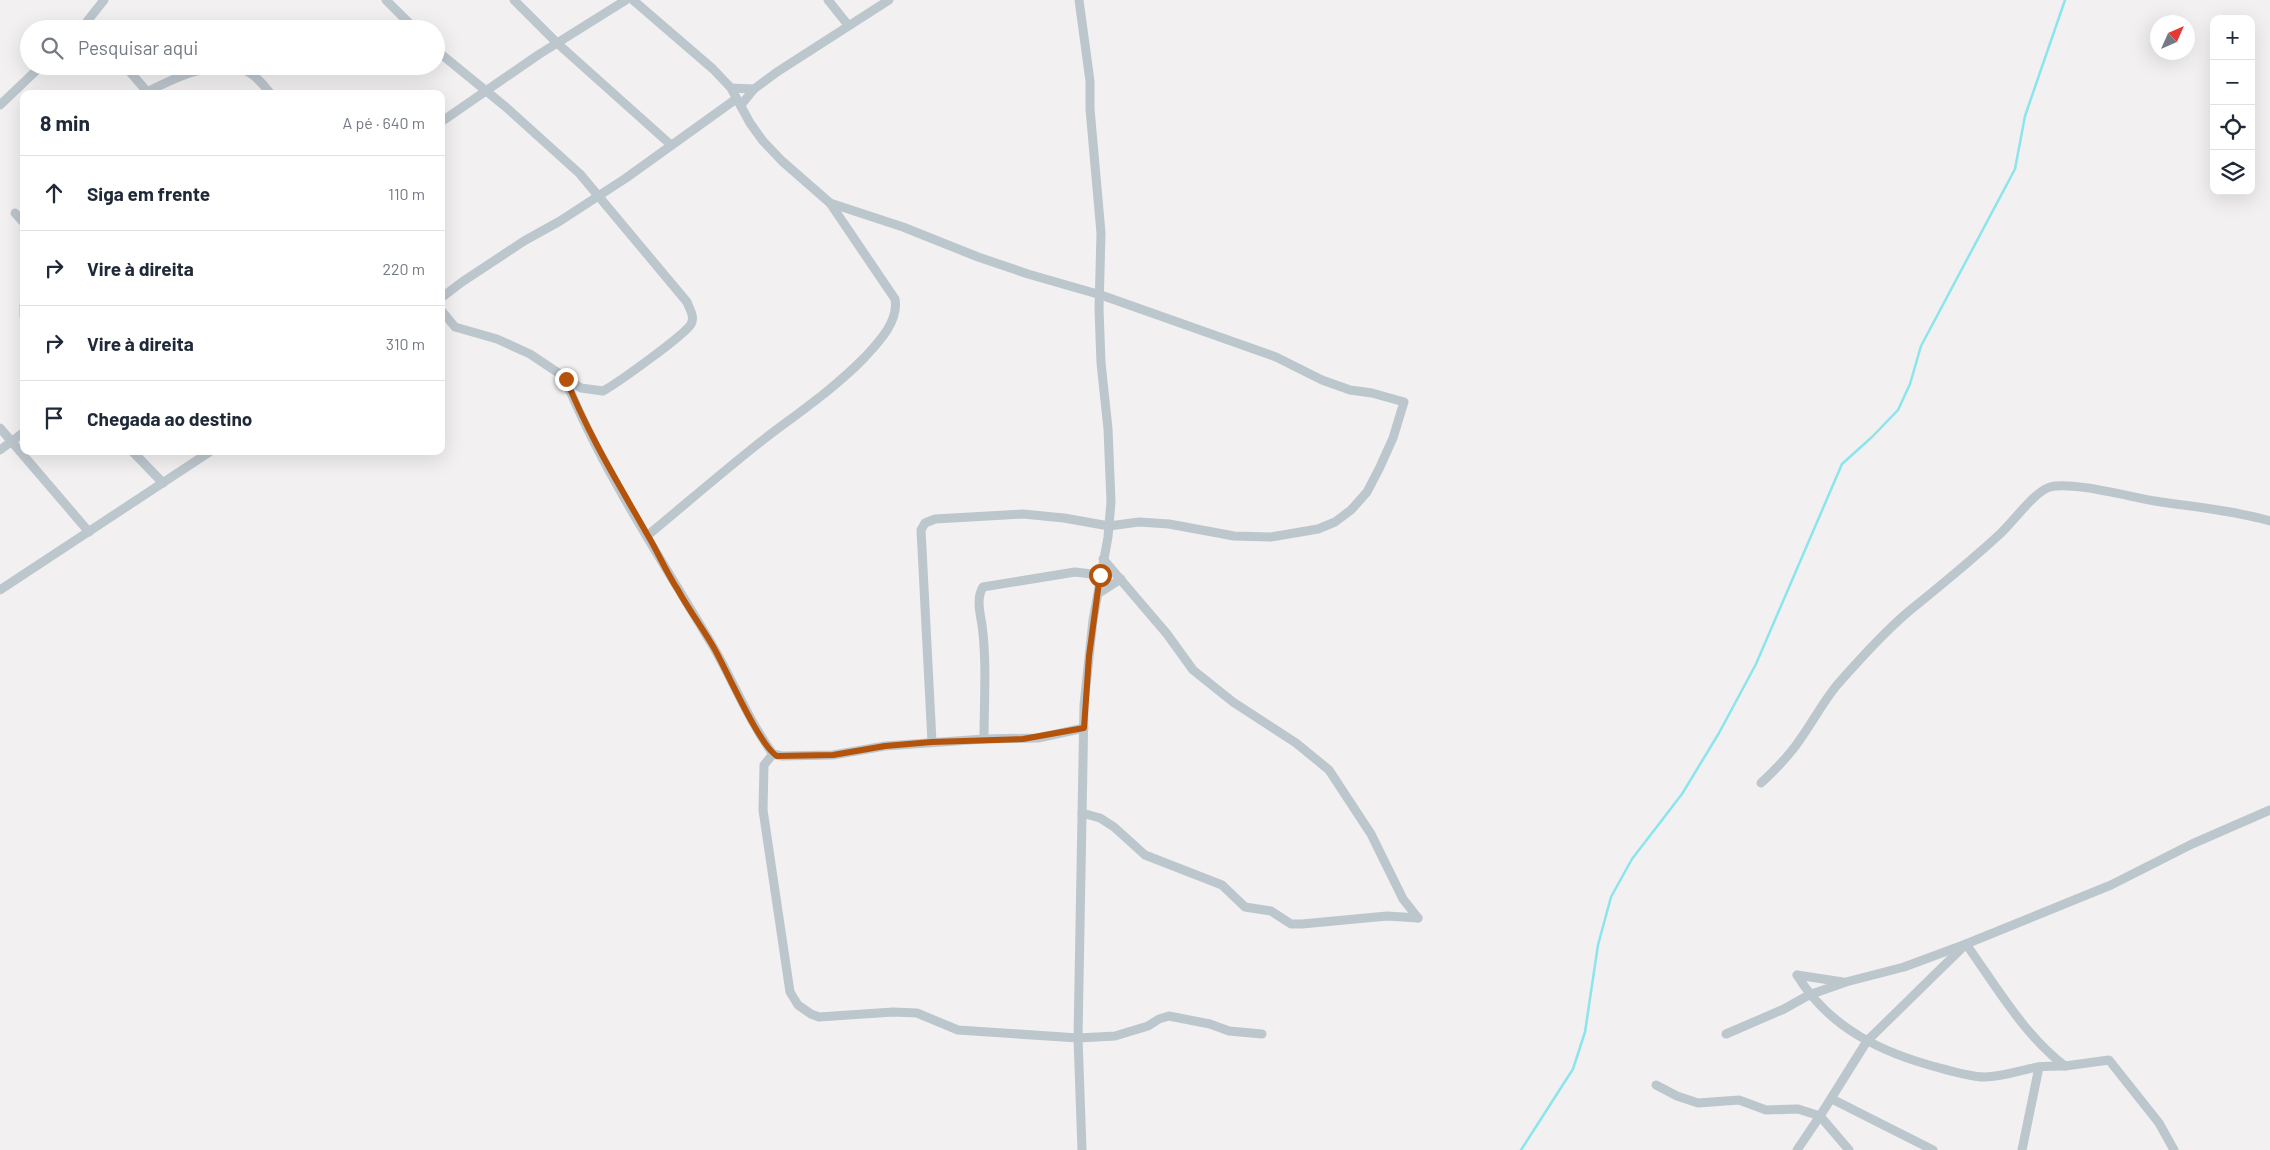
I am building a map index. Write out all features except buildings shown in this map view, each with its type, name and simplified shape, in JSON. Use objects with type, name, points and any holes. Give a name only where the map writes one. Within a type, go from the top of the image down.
[{"type":"street","points":[[91,20],[104,0]]},
{"type":"street","points":[[386,0],[406,20]]},
{"type":"street","points":[[514,0],[557,43],[671,145]]},
{"type":"street","points":[[445,119],[557,43],[626,0]]},
{"type":"street","points":[[633,0],[713,69],[731,88],[750,123],[763,141],[782,161],[830,202],[895,299],[897,309],[891,323],[866,356],[846,375],[648,535]]},
{"type":"street","points":[[828,0],[848,25]]},
{"type":"street","points":[[445,295],[524,241],[600,196],[671,145],[738,102],[848,25],[889,0]]},
{"type":"street","points":[[1079,0],[1090,81],[1091,119],[1101,233],[1101,363],[1108,429],[1111,502],[1089,656],[1084,728],[1078,1038],[1082,1150]]},
{"type":"street","points":[[445,58],[561,155],[600,196],[687,302],[693,317],[690,326],[654,355],[603,391],[580,388],[530,354],[497,339],[455,327],[445,315]]},
{"type":"street","points":[[0,105],[32,75]]},
{"type":"street","points":[[133,75],[145,90]]},
{"type":"street","points":[[154,90],[183,75]]},
{"type":"street","points":[[253,75],[267,90]]},
{"type":"street","points":[[731,88],[754,89]]},
{"type":"street","points":[[830,202],[1028,274],[1101,295],[1276,357],[1322,380],[1350,390],[1404,402],[1379,469],[1367,492],[1351,510],[1335,522],[1318,529],[1271,537],[1234,536],[1153,522],[1109,526],[1064,518],[1023,514],[943,518],[925,523],[921,530],[932,742]]},
{"type":"street","points":[[15,214],[20,219]]},
{"type":"street","points":[[566,379],[583,421],[648,535],[665,569],[715,649],[752,720],[773,754],[782,756],[833,755],[885,746],[984,739],[1031,738],[1084,728]]},
{"type":"street","points":[[0,428],[20,450]]},
{"type":"street","points":[[0,450],[20,435]]},
{"type":"street","points":[[24,455],[89,532]]},
{"type":"street","points":[[136,455],[163,484]]},
{"type":"street","points":[[0,590],[205,455]]},
{"type":"street","points":[[1761,783],[1780,766],[1799,742],[1836,686],[1882,637],[1908,612],[1959,572],[2045,489],[2059,486],[2087,488],[2155,501],[2243,513],[2270,521]]},
{"type":"street","points":[[1082,813],[1100,818],[1114,827],[1145,855],[1158,858],[1222,885],[1245,907],[1271,911],[1291,924],[1387,916],[1418,918],[1403,899],[1372,834],[1329,770],[1296,743],[1233,702],[1193,670],[1167,634],[1103,559]]},
{"type":"street","points":[[984,739],[985,644],[980,606],[980,593],[983,587],[1075,572],[1100,575]]},
{"type":"street","points":[[1099,593],[1121,580]]},
{"type":"street","points":[[773,754],[764,765],[763,810],[786,976],[790,992],[798,1005],[811,1014],[818,1016],[893,1012],[917,1013],[958,1030],[1078,1038],[1125,1035],[1169,1016],[1210,1024],[1229,1030],[1262,1034]]},
{"type":"street","points":[[1726,1034],[1784,1009],[1809,995],[1846,982],[1904,967],[2111,885],[2192,844],[2270,810]]},
{"type":"street","points":[[1797,1150],[1832,1099],[1867,1041],[1966,944]]},
{"type":"street","points":[[1966,944],[2031,1034],[2065,1066]]},
{"type":"street","points":[[1846,982],[1797,975],[1809,995],[1854,1035],[1893,1054],[1918,1063],[1984,1077],[2039,1067],[2065,1066],[2109,1060],[2159,1123],[2174,1150]]},
{"type":"street","points":[[2022,1150],[2039,1067]]},
{"type":"street","points":[[1656,1085],[1677,1096],[1698,1103],[1739,1100],[1766,1110],[1798,1110],[1820,1116],[1848,1150]]},
{"type":"street","points":[[1832,1099],[1933,1150]]},
{"type":"waterway","points":[[1521,1150],[1573,1069],[1585,1032],[1598,945],[1611,897],[1632,859],[1682,794],[1719,733],[1756,664],[1842,464],[1898,410],[1910,384],[1921,346],[2015,169],[2025,116],[2065,0]]},
{"type":"route","points":[[566,379],[583,421],[614,478],[648,535],[678,592],[715,649],[752,720],[768,747],[777,756],[833,755],[885,746],[932,742],[1038,738],[1084,728],[1084,705],[1089,656],[1100,575]]}]
